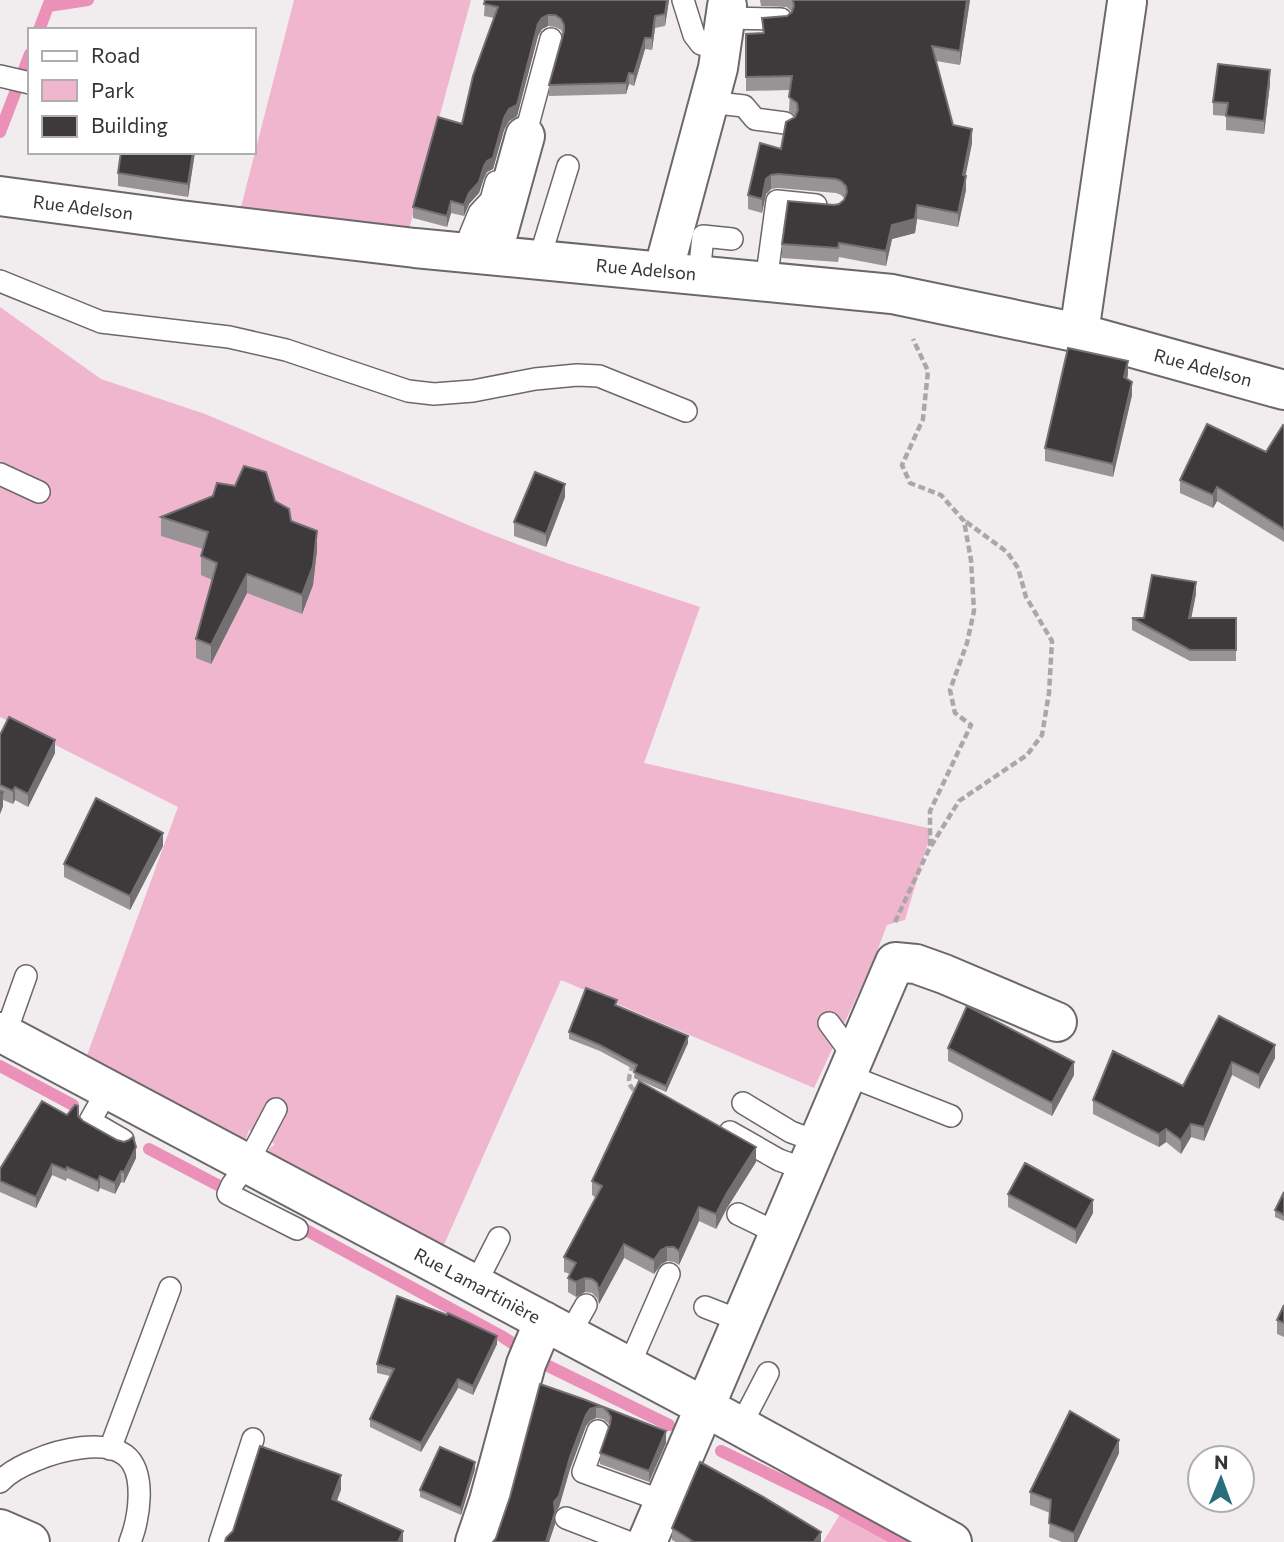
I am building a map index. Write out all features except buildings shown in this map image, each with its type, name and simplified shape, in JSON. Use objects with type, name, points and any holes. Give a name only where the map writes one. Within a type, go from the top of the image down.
[{"type":"street","points":[[1079,333],[1127,2]]},
{"type":"street","points":[[681,273],[708,102],[718,68],[725,18]]},
{"type":"street","points":[[480,254],[515,142]]},
{"type":"street","name":"Rue Adelson","points":[[2,197],[480,254],[892,294],[1079,333],[1284,390]]},
{"type":"street","points":[[651,1533],[894,962],[916,964],[944,974],[1058,1023]]},
{"type":"street","name":"Rue Lamartinière","points":[[2,1033],[475,1285],[552,1334],[626,1365],[952,1542]]},
{"type":"street","points":[[475,1542],[552,1334]]},
{"type":"street","points":[[0,1529],[30,1542]]},
{"type":"lane","points":[[683,0],[694,34],[701,44],[725,18],[781,19]]},
{"type":"lane","points":[[515,142],[551,39]]},
{"type":"lane","points":[[0,76],[28,83]]},
{"type":"lane","points":[[708,102],[744,106],[755,119],[785,122]]},
{"type":"lane","points":[[539,260],[568,166]]},
{"type":"lane","points":[[766,282],[777,201],[834,206]]},
{"type":"lane","points":[[681,273],[703,236],[732,239]]},
{"type":"lane","points":[[0,281],[102,322],[229,337],[286,350],[408,391],[434,394],[473,391],[577,374],[598,376],[686,411]]},
{"type":"lane","points":[[0,474],[39,492]]},
{"type":"lane","points":[[2,1033],[26,976]]},
{"type":"lane","points":[[829,1023],[850,1065],[951,1116]]},
{"type":"lane","points":[[108,1090],[90,1121],[123,1140]]},
{"type":"lane","points":[[743,1103],[791,1132],[812,1156]]},
{"type":"lane","points":[[276,1109],[228,1194],[297,1229]]},
{"type":"lane","points":[[730,1132],[779,1160],[812,1156]]},
{"type":"lane","points":[[738,1214],[779,1234]]},
{"type":"lane","points":[[475,1285],[499,1238]]},
{"type":"lane","points":[[626,1365],[635,1352],[669,1274]]},
{"type":"lane","points":[[110,1449],[170,1288]]},
{"type":"lane","points":[[705,1307],[741,1321]]},
{"type":"lane","points":[[740,1427],[768,1373]]},
{"type":"lane","points":[[598,1431],[583,1472],[651,1533]]},
{"type":"lane","points":[[220,1542],[253,1439]]},
{"type":"lane","points":[[0,1482],[11,1472],[65,1449],[89,1447],[123,1453],[136,1470],[138,1484],[139,1504],[130,1542]]},
{"type":"lane","points":[[566,1518],[651,1533]]},
{"type":"path","points":[[892,294],[928,371],[923,419],[902,465],[909,483],[940,495],[964,521],[1007,552],[1018,568],[1026,597],[1052,641],[1049,693],[1042,735],[1027,755],[959,801],[930,847],[890,931],[894,962]]},
{"type":"path","points":[[930,847],[930,811],[971,725],[955,713],[950,690],[967,643],[974,611],[971,560],[964,521]]},
{"type":"path","points":[[636,1056],[628,1078],[630,1087],[646,1097]]},
{"type":"green space","points":[[294,0],[471,0],[409,229],[241,207]]},
{"type":"green space","points":[[0,307],[101,379],[205,414],[480,530],[564,562],[700,607],[644,763],[932,829],[905,920],[887,925],[873,962],[814,1088],[561,980],[443,1247],[270,1155],[269,1149],[275,1144],[249,1130],[246,1139],[242,1139],[86,1058],[178,807],[0,717]]},
{"type":"green space","points":[[847,1503],[920,1542],[823,1542]]},
{"type":"waterway","points":[[48,6],[88,0]]},
{"type":"waterway","points":[[40,28],[50,1]]},
{"type":"waterway","points":[[0,132],[28,59]]},
{"type":"waterway","points":[[0,1066],[73,1105]]},
{"type":"waterway","points":[[149,1149],[233,1193]]},
{"type":"waterway","points":[[293,1223],[503,1337],[542,1363],[669,1425]]},
{"type":"waterway","points":[[721,1451],[829,1503],[901,1542]]}]
